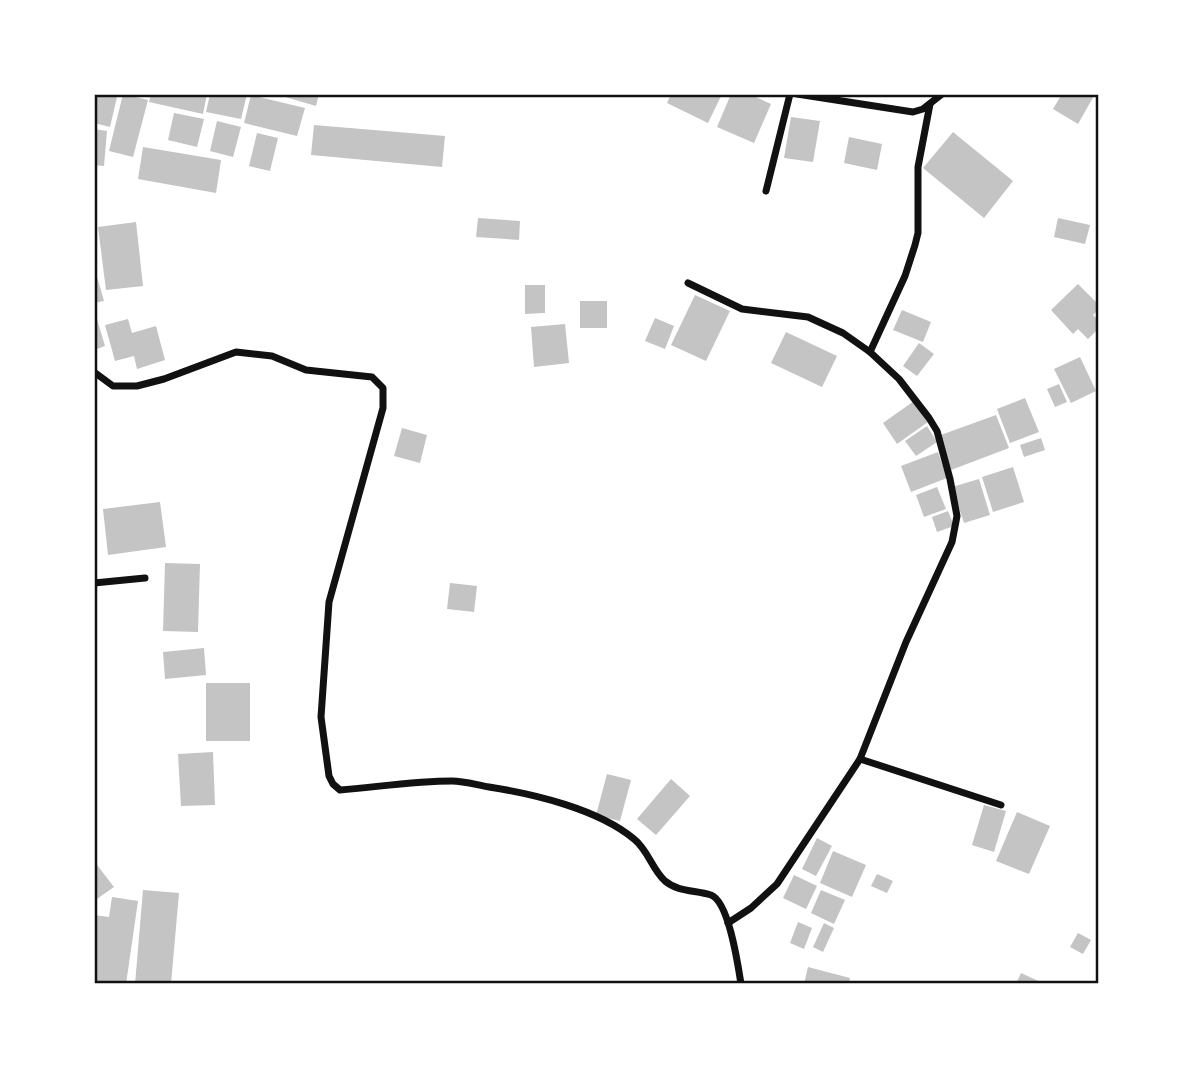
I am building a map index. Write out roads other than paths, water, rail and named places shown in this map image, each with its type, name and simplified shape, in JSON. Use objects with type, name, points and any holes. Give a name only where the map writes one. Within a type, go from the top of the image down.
[{"type":"street","points":[[766,191],[790,94]]},
{"type":"street","points":[[797,94],[901,112],[913,112],[930,104],[942,94]]},
{"type":"street","points":[[870,352],[893,297],[905,276],[918,233],[918,167],[930,104]]},
{"type":"street","points":[[688,283],[742,309],[808,317],[843,333],[870,352],[900,379],[933,425],[953,490],[957,516],[952,542],[906,642],[860,759],[778,884],[751,908],[728,923]]},
{"type":"street","points":[[94,372],[113,386],[137,386],[164,379],[236,352],[272,356],[306,370],[372,377],[383,388],[383,408],[329,602],[321,717],[329,776],[333,784],[340,790],[453,781],[535,794],[577,809],[620,829],[650,856],[659,875],[667,883],[715,897],[720,903],[728,923],[741,984]]},
{"type":"street","points":[[94,583],[145,578]]},
{"type":"street","points":[[860,759],[1001,805]]}]
